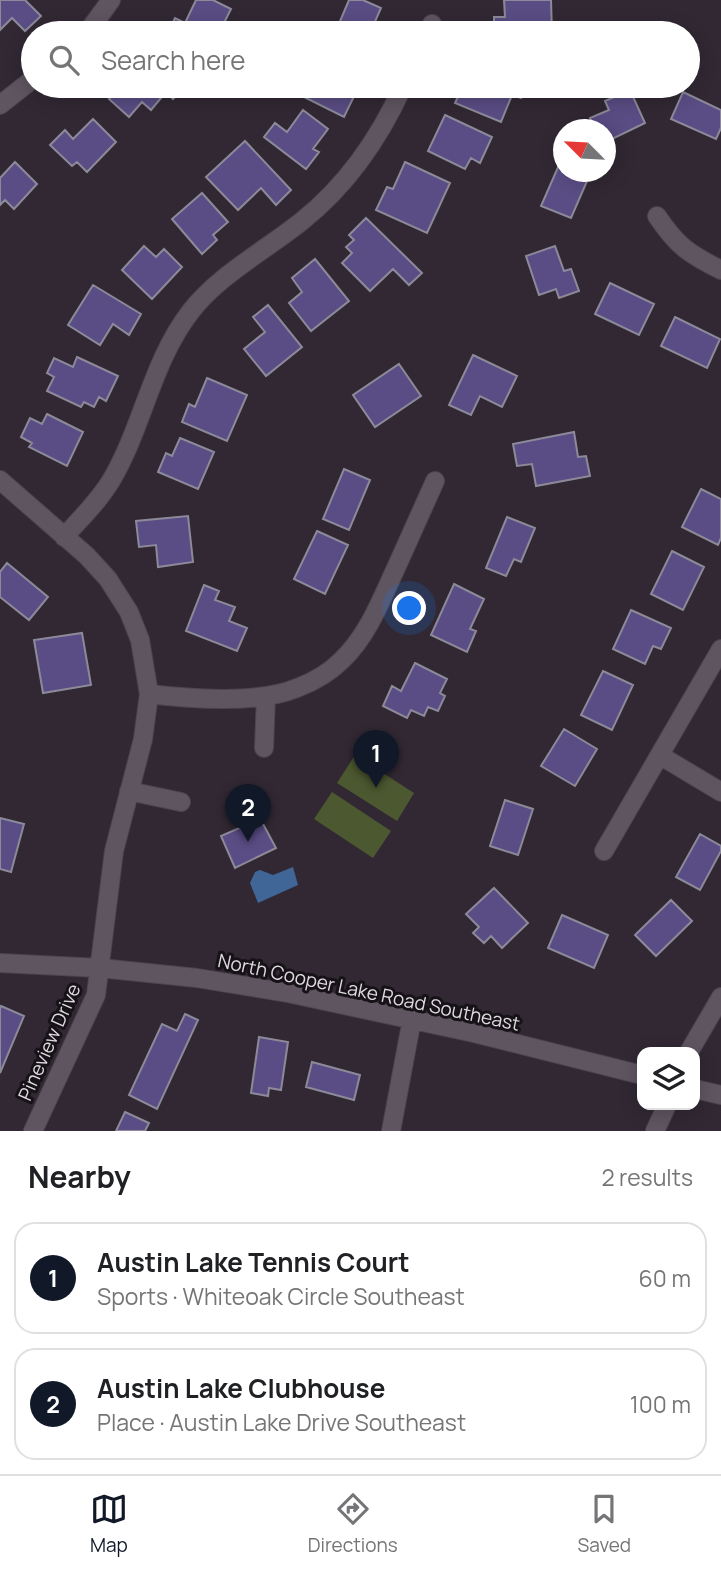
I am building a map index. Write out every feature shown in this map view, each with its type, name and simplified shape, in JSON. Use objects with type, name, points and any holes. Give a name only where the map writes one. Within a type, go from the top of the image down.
[{"type":"street","points":[[96,21],[111,0]]},
{"type":"street","points":[[0,105],[21,88]]},
{"type":"street","points":[[64,537],[101,496],[113,478],[162,358],[178,329],[213,289],[328,199],[374,141],[397,98]]},
{"type":"street","points":[[657,216],[671,236],[690,255],[721,270]]},
{"type":"street","name":"Pineview Drive","points":[[0,480],[87,556],[108,579],[128,612],[140,640],[149,694],[143,739],[114,850],[96,995],[33,1131]]},
{"type":"street","points":[[149,694],[174,697],[266,696],[296,689],[319,678],[342,661],[360,639],[377,611],[435,481]]},
{"type":"street","points":[[604,851],[721,649]]},
{"type":"street","points":[[264,748],[266,696]]},
{"type":"street","points":[[661,756],[721,792]]},
{"type":"street","points":[[129,791],[181,802]]},
{"type":"street","name":"North Cooper Lake Road Southeast","points":[[0,963],[100,968],[197,978],[275,991],[412,1019],[637,1074]]},
{"type":"street","points":[[692,1047],[721,997]]},
{"type":"street","points":[[391,1131],[412,1019]]},
{"type":"street","points":[[700,1090],[721,1095]]},
{"type":"street","points":[[655,1131],[665,1110]]},
{"type":"green space","points":[[355,755],[414,793],[397,821],[337,783]]},
{"type":"green space","points":[[332,792],[391,831],[373,858],[314,819]]},
{"type":"water","points":[[293,867],[298,885],[258,903],[250,883],[255,872],[260,870],[273,875]]},
{"type":"building","points":[[0,0],[25,0],[41,16],[36,21],[21,21],[21,27],[12,18],[0,30]]},
{"type":"building","points":[[196,0],[213,0],[231,9],[225,21],[186,21]]},
{"type":"building","points":[[349,0],[363,0],[381,8],[375,21],[340,21]]},
{"type":"building","points":[[504,0],[551,0],[552,21],[494,21],[494,17],[505,17]]},
{"type":"building","points":[[161,98],[151,110],[142,102],[129,117],[109,99]]},
{"type":"building","points":[[306,98],[353,98],[344,117]]},
{"type":"building","points":[[457,98],[511,98],[501,122],[455,103]]},
{"type":"building","points":[[612,98],[634,98],[645,123],[616,137],[616,119],[590,118],[609,110],[605,101]]},
{"type":"building","points":[[680,98],[696,98],[721,110],[721,128],[716,139],[671,119]]},
{"type":"building","points":[[303,110],[328,129],[313,149],[319,152],[306,169],[264,137],[275,123],[287,132]]},
{"type":"building","points":[[445,115],[492,137],[480,163],[471,158],[465,169],[428,151]]},
{"type":"building","points":[[93,119],[116,142],[87,172],[77,162],[72,166],[50,145],[65,130],[73,139]]},
{"type":"building","points":[[245,141],[291,190],[276,205],[261,188],[238,210],[206,177]]},
{"type":"building","points":[[15,162],[37,184],[14,209],[5,200],[0,205],[0,178]]},
{"type":"building","points":[[405,162],[450,183],[427,233],[376,210],[387,187],[393,189]]},
{"type":"building","points":[[553,179],[553,182],[587,182],[571,218],[541,206]]},
{"type":"building","points":[[202,193],[228,222],[213,235],[217,240],[202,254],[172,219]]},
{"type":"building","points":[[366,218],[422,273],[409,285],[393,269],[370,291],[342,263],[352,253],[346,247],[354,240],[349,235]]},
{"type":"building","points":[[144,246],[156,257],[164,249],[182,267],[152,299],[122,270]]},
{"type":"building","points":[[555,246],[564,271],[571,269],[579,291],[559,298],[556,289],[539,295],[526,256]]},
{"type":"building","points":[[315,259],[349,301],[311,331],[289,303],[302,292],[292,278]]},
{"type":"building","points":[[610,283],[654,304],[639,335],[595,314]]},
{"type":"building","points":[[93,285],[141,314],[129,335],[113,324],[100,345],[68,325]]},
{"type":"building","points":[[268,305],[302,347],[266,376],[244,349],[265,332],[253,317]]},
{"type":"building","points":[[675,317],[720,339],[707,368],[661,346]]},
{"type":"building","points":[[473,355],[517,376],[502,407],[480,396],[471,415],[449,405]]},
{"type":"building","points":[[77,357],[118,376],[106,401],[99,397],[94,407],[84,402],[81,407],[47,391],[54,377],[47,373],[54,358],[73,367]]},
{"type":"building","points":[[399,364],[421,396],[375,427],[353,395]]},
{"type":"building","points":[[207,378],[247,395],[227,441],[182,422],[189,404],[195,407]]},
{"type":"building","points":[[47,414],[83,432],[67,466],[29,447],[32,443],[21,437],[30,418],[42,424]]},
{"type":"building","points":[[574,432],[578,457],[586,456],[590,476],[536,486],[532,464],[517,466],[513,444]]},
{"type":"building","points":[[180,438],[214,452],[198,489],[158,472],[166,453],[172,456]]},
{"type":"building","points":[[344,469],[370,480],[349,530],[323,519]]},
{"type":"building","points":[[701,489],[721,499],[721,538],[718,545],[682,527]]},
{"type":"building","points":[[188,516],[193,562],[158,567],[156,545],[139,547],[136,521]]},
{"type":"building","points":[[507,517],[535,528],[521,562],[514,559],[506,576],[486,568]]},
{"type":"building","points":[[317,531],[348,545],[325,594],[294,579]]},
{"type":"building","points":[[672,551],[704,567],[683,610],[651,594]]},
{"type":"building","points":[[7,563],[48,597],[29,620],[0,597],[0,572]]},
{"type":"building","points":[[454,584],[484,599],[470,629],[476,631],[467,652],[431,635]]},
{"type":"building","points":[[204,585],[219,591],[215,600],[235,607],[229,621],[247,628],[237,651],[186,631]]},
{"type":"building","points":[[631,610],[671,628],[661,649],[653,646],[645,664],[613,649]]},
{"type":"building","points":[[82,633],[91,685],[43,693],[34,640]]},
{"type":"building","points":[[415,663],[447,679],[440,693],[445,696],[438,711],[428,707],[424,716],[411,710],[407,718],[383,706],[392,686],[401,691]]},
{"type":"building","points":[[603,671],[633,685],[612,730],[581,715]]},
{"type":"building","points":[[564,729],[597,749],[575,786],[541,766]]},
{"type":"building","points":[[505,800],[533,809],[518,855],[490,846]]},
{"type":"building","points":[[0,818],[24,824],[11,872],[0,869]]},
{"type":"building","points":[[253,822],[262,822],[276,848],[235,868],[221,836]]},
{"type":"building","points":[[700,834],[721,846],[721,851],[700,890],[676,877]]},
{"type":"building","points":[[494,888],[528,923],[502,948],[491,936],[484,943],[473,933],[479,927],[466,914]]},
{"type":"building","points":[[671,900],[692,921],[656,956],[635,935]]},
{"type":"building","points":[[562,915],[608,935],[594,968],[548,948]]},
{"type":"building","points":[[1,1006],[24,1016],[0,1073],[0,1009]]},
{"type":"building","points":[[185,1014],[198,1020],[157,1109],[129,1095],[162,1024],[177,1031]]},
{"type":"building","points":[[259,1037],[288,1042],[281,1090],[269,1088],[268,1096],[251,1093]]},
{"type":"building","points":[[312,1062],[360,1075],[354,1100],[306,1087]]},
{"type":"building","points":[[125,1112],[149,1123],[145,1131],[116,1131]]},
{"type":"place","name":"Austin Lake Tennis Court","points":[[376,788]]},
{"type":"place","name":"Austin Lake Clubhouse","points":[[248,842]]}]
